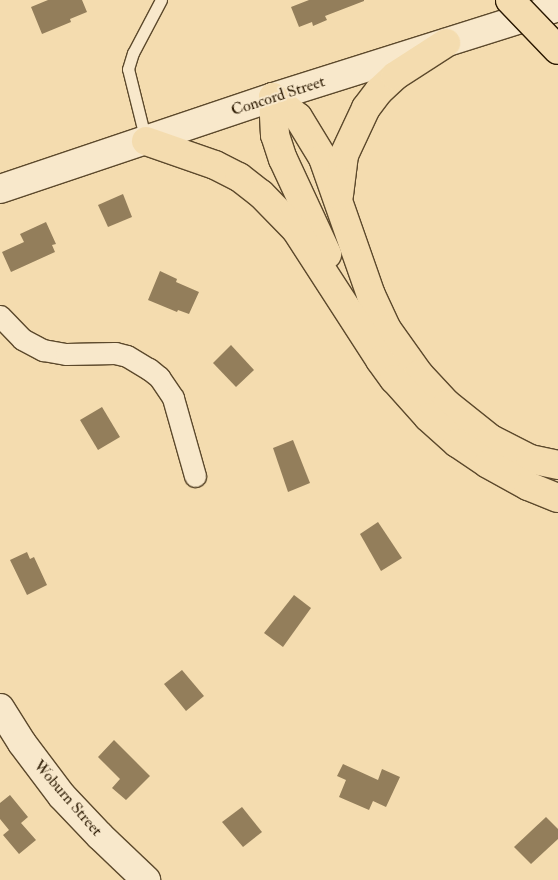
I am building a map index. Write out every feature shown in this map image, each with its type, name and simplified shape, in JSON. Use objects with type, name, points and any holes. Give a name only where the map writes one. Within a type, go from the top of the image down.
[{"type":"highway","points":[[510,0],[558,50]]},
{"type":"highway","points":[[516,0],[558,35]]},
{"type":"highway","points":[[339,199],[339,183],[344,155],[366,108],[379,90],[395,76],[446,43]]},
{"type":"highway","points":[[273,97],[275,135],[283,159],[314,223],[357,321]]},
{"type":"highway","points":[[273,97],[291,110],[305,126],[323,158],[339,199],[349,237],[371,295],[387,328],[418,374],[447,404],[491,439],[530,459],[558,465]]},
{"type":"highway","points":[[146,141],[216,165],[238,177],[262,194],[296,230],[394,379],[434,422],[469,452],[508,476],[558,498]]},
{"type":"street","name":"Concord Street","points":[[0,189],[273,97],[558,7]]},
{"type":"street","points":[[0,316],[22,339],[43,350],[66,354],[115,353],[133,359],[149,368],[159,377],[173,398],[195,476]]},
{"type":"street","name":"Woburn Street","points":[[0,708],[22,743],[62,796],[146,880]]},
{"type":"lane","points":[[146,141],[128,69],[133,53],[161,0]]},
{"type":"building","points":[[48,0],[82,0],[87,12],[70,19],[71,22],[42,34],[31,7]]},
{"type":"building","points":[[309,0],[364,1],[325,16],[327,20],[313,26],[312,22],[299,27],[291,7]]},
{"type":"building","points":[[123,194],[132,217],[108,227],[98,205]]},
{"type":"building","points":[[46,222],[56,244],[52,245],[55,252],[11,272],[2,252],[24,242],[20,234]]},
{"type":"building","points":[[160,271],[177,279],[176,282],[199,292],[189,314],[178,310],[177,312],[148,300]]},
{"type":"building","points":[[231,345],[254,370],[236,387],[213,363]]},
{"type":"building","points":[[102,407],[120,437],[98,450],[80,420]]},
{"type":"building","points":[[293,440],[310,483],[288,492],[273,448]]},
{"type":"building","points":[[378,522],[402,558],[381,571],[360,534]]},
{"type":"building","points":[[27,552],[30,559],[34,557],[47,585],[27,595],[10,560]]},
{"type":"building","points":[[294,595],[311,608],[283,647],[264,633]]},
{"type":"building","points":[[182,670],[204,696],[186,711],[164,684]]},
{"type":"building","points":[[114,740],[150,776],[126,800],[112,788],[120,779],[98,757]]},
{"type":"building","points":[[343,764],[378,780],[382,769],[400,777],[386,807],[373,801],[369,810],[339,797],[346,780],[337,776]]},
{"type":"building","points":[[10,795],[28,817],[21,823],[36,840],[19,854],[3,835],[9,830],[0,819],[0,803]]},
{"type":"building","points":[[242,807],[262,832],[243,847],[222,822]]},
{"type":"building","points":[[546,817],[558,829],[558,839],[531,864],[514,847]]}]
